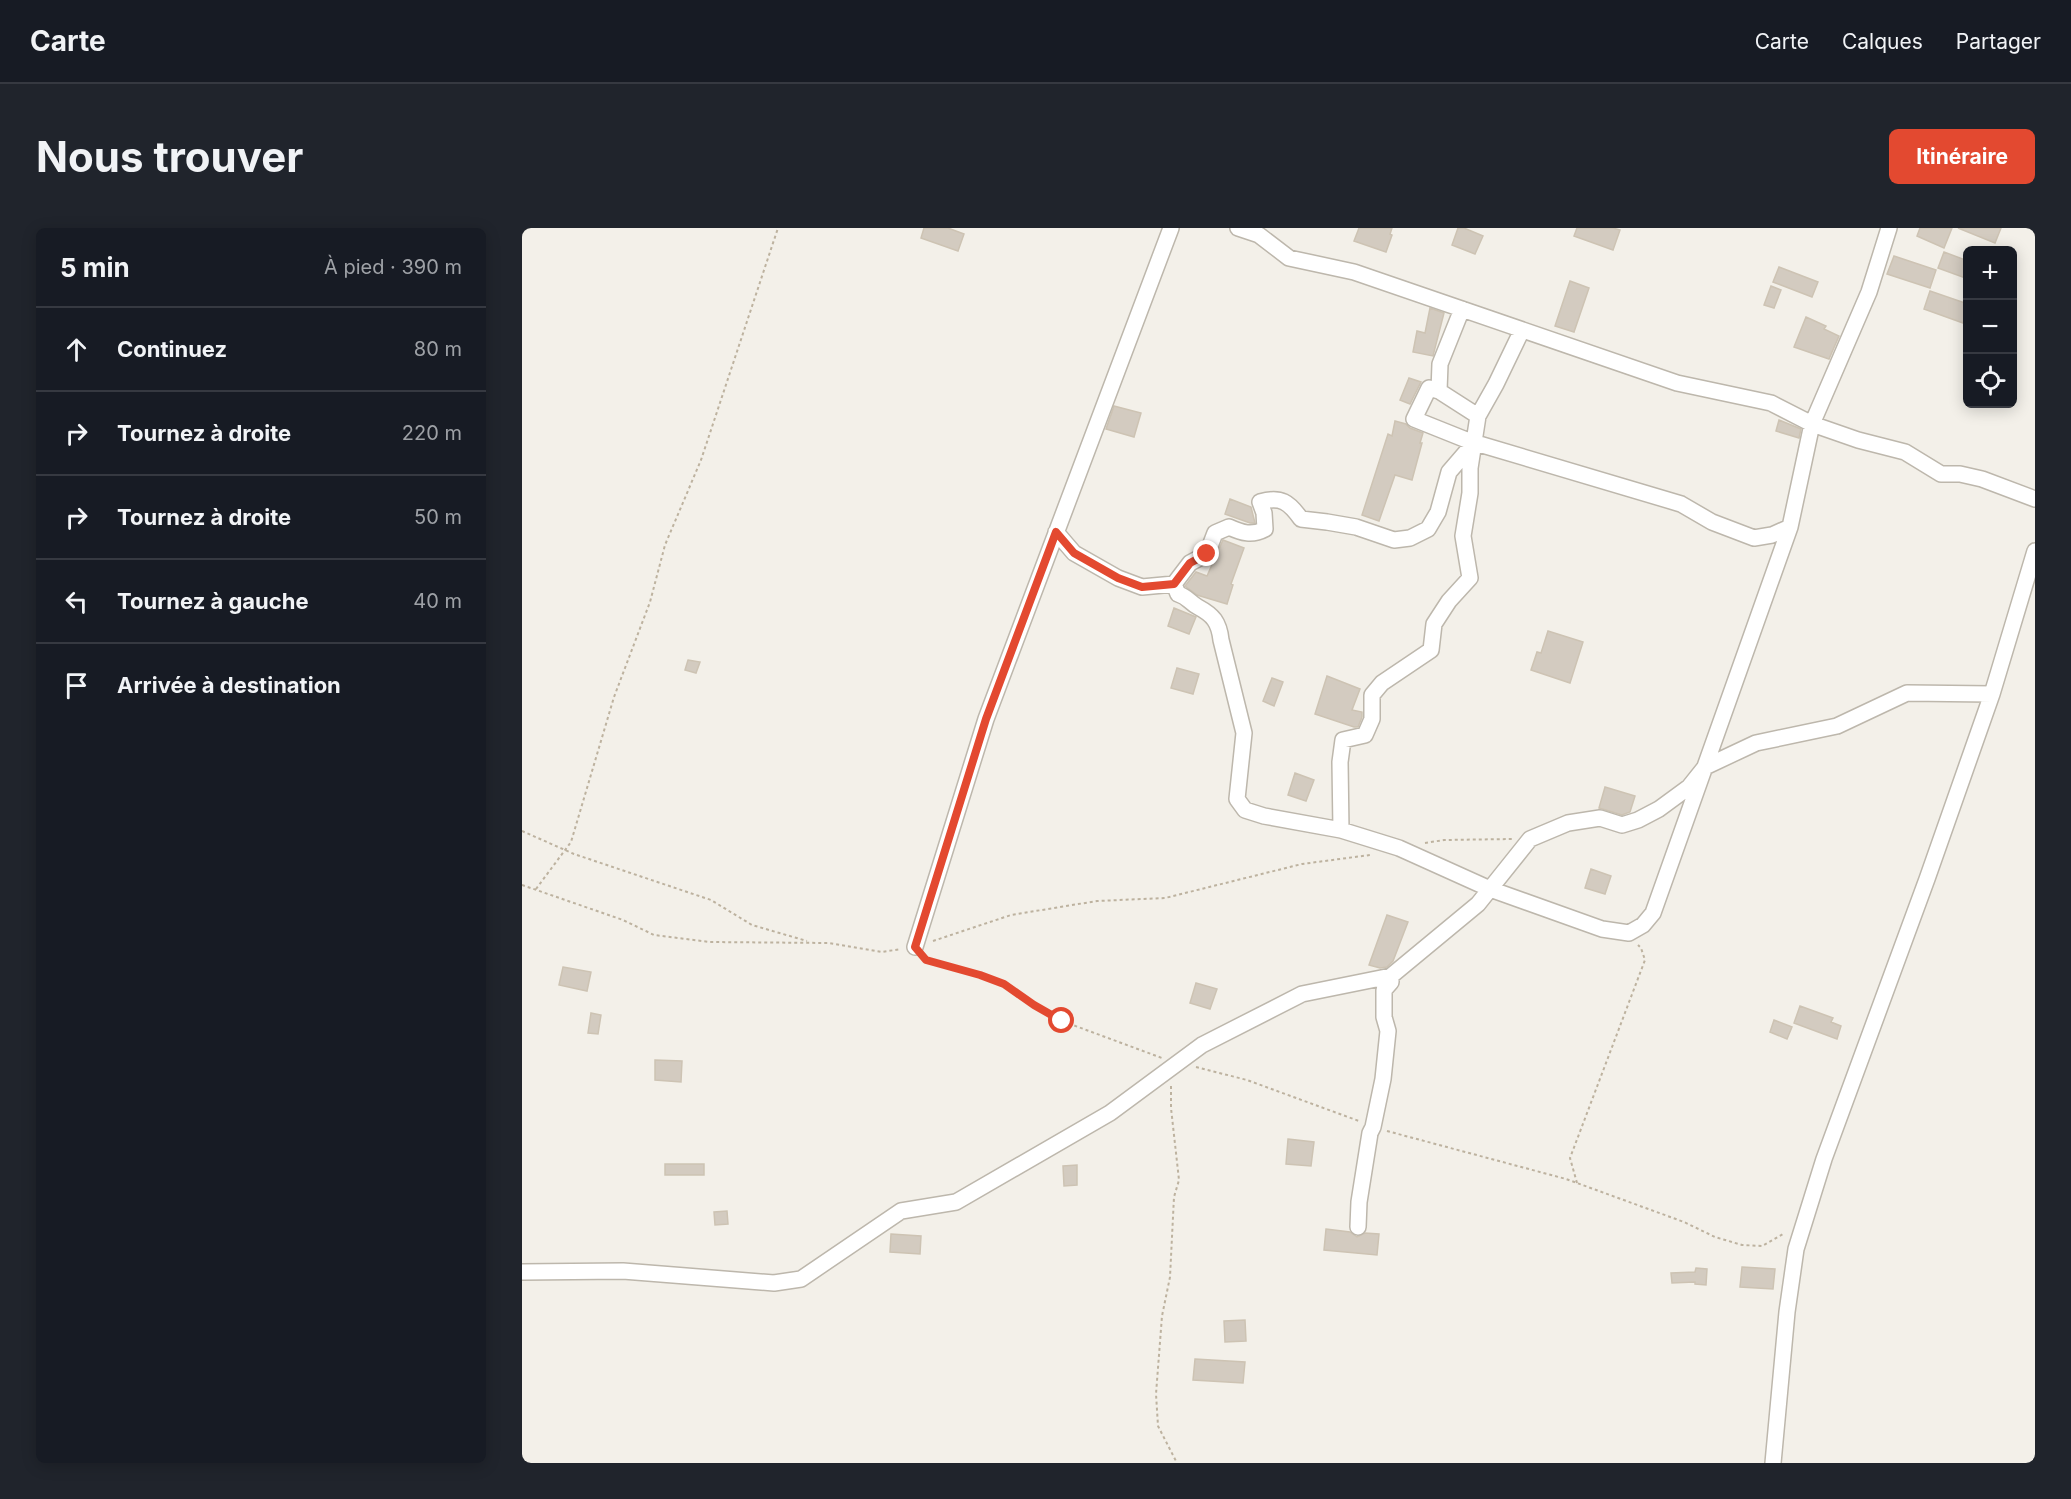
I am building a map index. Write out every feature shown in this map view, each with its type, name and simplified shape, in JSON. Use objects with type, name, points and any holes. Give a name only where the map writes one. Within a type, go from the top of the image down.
[{"type":"street","points":[[915,947],[986,719],[1171,228]]},
{"type":"street","points":[[1238,228],[1259,235],[1289,258],[1354,272],[1677,384],[1771,403],[1812,424],[1858,440],[1905,452],[1941,474],[1960,474],[1982,479],[2035,499]]},
{"type":"street","points":[[1174,584],[1178,594],[1187,597],[1215,618],[1220,628],[1244,733],[1237,799],[1245,810],[1264,816],[1341,830],[1399,848],[1490,889],[1602,929],[1629,933],[1643,925],[1653,913],[1790,527],[1812,424],[1869,292],[1889,228]]},
{"type":"street","points":[[1439,391],[1440,364],[1462,309]]},
{"type":"street","points":[[1341,830],[1340,762],[1343,740],[1365,735],[1372,719],[1372,695],[1382,683],[1431,650],[1434,624],[1449,601],[1470,578],[1463,536],[1478,416],[1522,330]]},
{"type":"street","points":[[1478,416],[1439,391],[1429,388],[1414,419],[1474,443],[1681,504],[1712,522],[1754,538],[1772,535],[1790,527]]},
{"type":"street","points":[[1056,532],[1074,553],[1118,578],[1142,587],[1174,584],[1190,563],[1207,554],[1215,533],[1229,527],[1256,534],[1265,530],[1264,513],[1260,502],[1274,498],[1293,507],[1301,519],[1356,527],[1394,540],[1410,538],[1428,529],[1438,512],[1449,472],[1474,443]]},
{"type":"street","points":[[1773,1463],[1787,1312],[1796,1249],[1824,1159],[1992,694],[2035,551]]},
{"type":"street","points":[[522,1272],[623,1271],[774,1283],[801,1279],[901,1211],[956,1202],[1110,1113],[1202,1045],[1302,994],[1390,976],[1478,904],[1530,839],[1568,823],[1600,818],[1622,825],[1638,820],[1659,809],[1689,788],[1705,767],[1756,743],[1837,726],[1907,693],[1992,694]]},
{"type":"street","points":[[1358,1227],[1359,1202],[1370,1134],[1383,1079],[1388,1031],[1384,1017],[1384,990],[1391,982],[1390,976]]},
{"type":"path","points":[[536,889],[571,842],[614,697],[650,602],[665,545],[701,460],[778,228]]},
{"type":"path","points":[[522,831],[565,851],[711,900],[752,925],[812,943]]},
{"type":"path","points":[[1422,844],[1444,840],[1530,839]]},
{"type":"path","points":[[522,885],[623,920],[654,935],[710,942],[829,943],[882,952],[915,947],[1011,915],[1096,901],[1165,898],[1302,864],[1372,854]]},
{"type":"path","points":[[1577,1183],[1570,1158],[1645,960],[1641,948],[1629,933]]},
{"type":"path","points":[[915,947],[926,960],[1004,984],[1062,1021],[1083,1027],[1174,1065],[1247,1080],[1373,1127],[1577,1183],[1684,1222],[1715,1237],[1742,1245],[1762,1246],[1786,1233]]},
{"type":"path","points":[[1174,1065],[1171,1108],[1179,1180],[1174,1197],[1170,1277],[1162,1316],[1156,1394],[1158,1426],[1177,1463]]},
{"type":"building","points":[[924,228],[948,228],[964,234],[958,251],[921,238]]},
{"type":"building","points":[[1359,228],[1392,228],[1386,252],[1354,241]]},
{"type":"building","points":[[1458,228],[1464,228],[1483,236],[1475,254],[1452,245]]},
{"type":"building","points":[[1577,228],[1620,230],[1613,250],[1574,236]]},
{"type":"building","points":[[1920,228],[1952,228],[1944,248],[1917,236]]},
{"type":"building","points":[[1958,228],[2001,228],[1995,243]]},
{"type":"building","points":[[1944,252],[1963,259],[1963,277],[1938,268]]},
{"type":"building","points":[[1894,256],[1936,270],[1930,288],[1887,274]]},
{"type":"building","points":[[1779,267],[1818,282],[1812,297],[1773,282]]},
{"type":"building","points":[[1570,281],[1589,288],[1574,332],[1555,326]]},
{"type":"building","points":[[1771,286],[1781,290],[1774,308],[1764,305]]},
{"type":"building","points":[[1930,291],[1963,302],[1963,323],[1924,309]]},
{"type":"building","points":[[1430,308],[1444,313],[1433,356],[1413,352],[1417,331],[1425,333]]},
{"type":"building","points":[[1806,317],[1826,326],[1824,329],[1839,336],[1829,359],[1794,347]]},
{"type":"building","points":[[1409,378],[1421,382],[1410,404],[1400,400]]},
{"type":"building","points":[[1114,406],[1141,413],[1134,437],[1106,429]]},
{"type":"building","points":[[1779,420],[1801,429],[1799,438],[1776,431]]},
{"type":"building","points":[[1395,421],[1423,433],[1420,443],[1422,443],[1412,480],[1395,475],[1379,521],[1362,515],[1388,434],[1392,436]]},
{"type":"building","points":[[1230,499],[1251,507],[1255,523],[1225,514]]},
{"type":"building","points":[[1223,540],[1244,548],[1231,584],[1233,585],[1227,604],[1197,595],[1185,586],[1196,572],[1207,576]]},
{"type":"building","points":[[1174,608],[1196,617],[1189,634],[1168,626]]},
{"type":"building","points":[[1548,631],[1583,642],[1570,683],[1531,670],[1537,652],[1541,653]]},
{"type":"building","points":[[688,660],[700,662],[696,673],[685,670]]},
{"type":"building","points":[[1177,668],[1199,674],[1193,694],[1171,688]]},
{"type":"building","points":[[1327,676],[1360,689],[1352,710],[1362,712],[1358,727],[1315,714]]},
{"type":"building","points":[[1272,678],[1283,682],[1274,706],[1263,701]]},
{"type":"building","points":[[1295,773],[1314,780],[1306,801],[1288,795]]},
{"type":"building","points":[[1605,787],[1635,796],[1630,812],[1622,815],[1599,808]]},
{"type":"building","points":[[1591,869],[1611,876],[1605,894],[1585,888]]},
{"type":"building","points":[[1387,915],[1408,922],[1393,961],[1387,967],[1380,968],[1369,965]]},
{"type":"building","points":[[563,967],[591,972],[587,991],[559,985]]},
{"type":"building","points":[[1196,983],[1217,989],[1210,1009],[1190,1003]]},
{"type":"building","points":[[1800,1006],[1833,1018],[1831,1022],[1841,1026],[1837,1039],[1794,1023]]},
{"type":"building","points":[[591,1013],[601,1015],[598,1034],[588,1033]]},
{"type":"building","points":[[1774,1020],[1792,1027],[1787,1039],[1770,1032]]},
{"type":"building","points":[[655,1060],[682,1061],[681,1082],[655,1080]]},
{"type":"building","points":[[1288,1139],[1314,1142],[1311,1166],[1286,1164]]},
{"type":"building","points":[[665,1164],[704,1164],[704,1175],[665,1175]]},
{"type":"building","points":[[1077,1165],[1077,1185],[1064,1186],[1063,1166]]},
{"type":"building","points":[[727,1211],[728,1224],[715,1225],[714,1212]]},
{"type":"building","points":[[1326,1229],[1350,1232],[1357,1237],[1365,1233],[1379,1234],[1377,1255],[1324,1250]]},
{"type":"building","points":[[891,1234],[921,1236],[920,1254],[890,1252]]},
{"type":"building","points":[[1742,1267],[1775,1269],[1773,1289],[1740,1287]]},
{"type":"building","points":[[1696,1268],[1707,1269],[1706,1285],[1695,1284],[1695,1282],[1672,1283],[1671,1273],[1695,1272]]},
{"type":"building","points":[[1245,1320],[1246,1341],[1225,1342],[1224,1321]]},
{"type":"building","points":[[1195,1359],[1245,1362],[1243,1383],[1193,1380]]},
{"type":"route","points":[[1062,1021],[1004,984],[926,960],[915,947],[986,719],[1056,532],[1074,553],[1118,578],[1142,587],[1174,584],[1190,563],[1207,554]]}]
